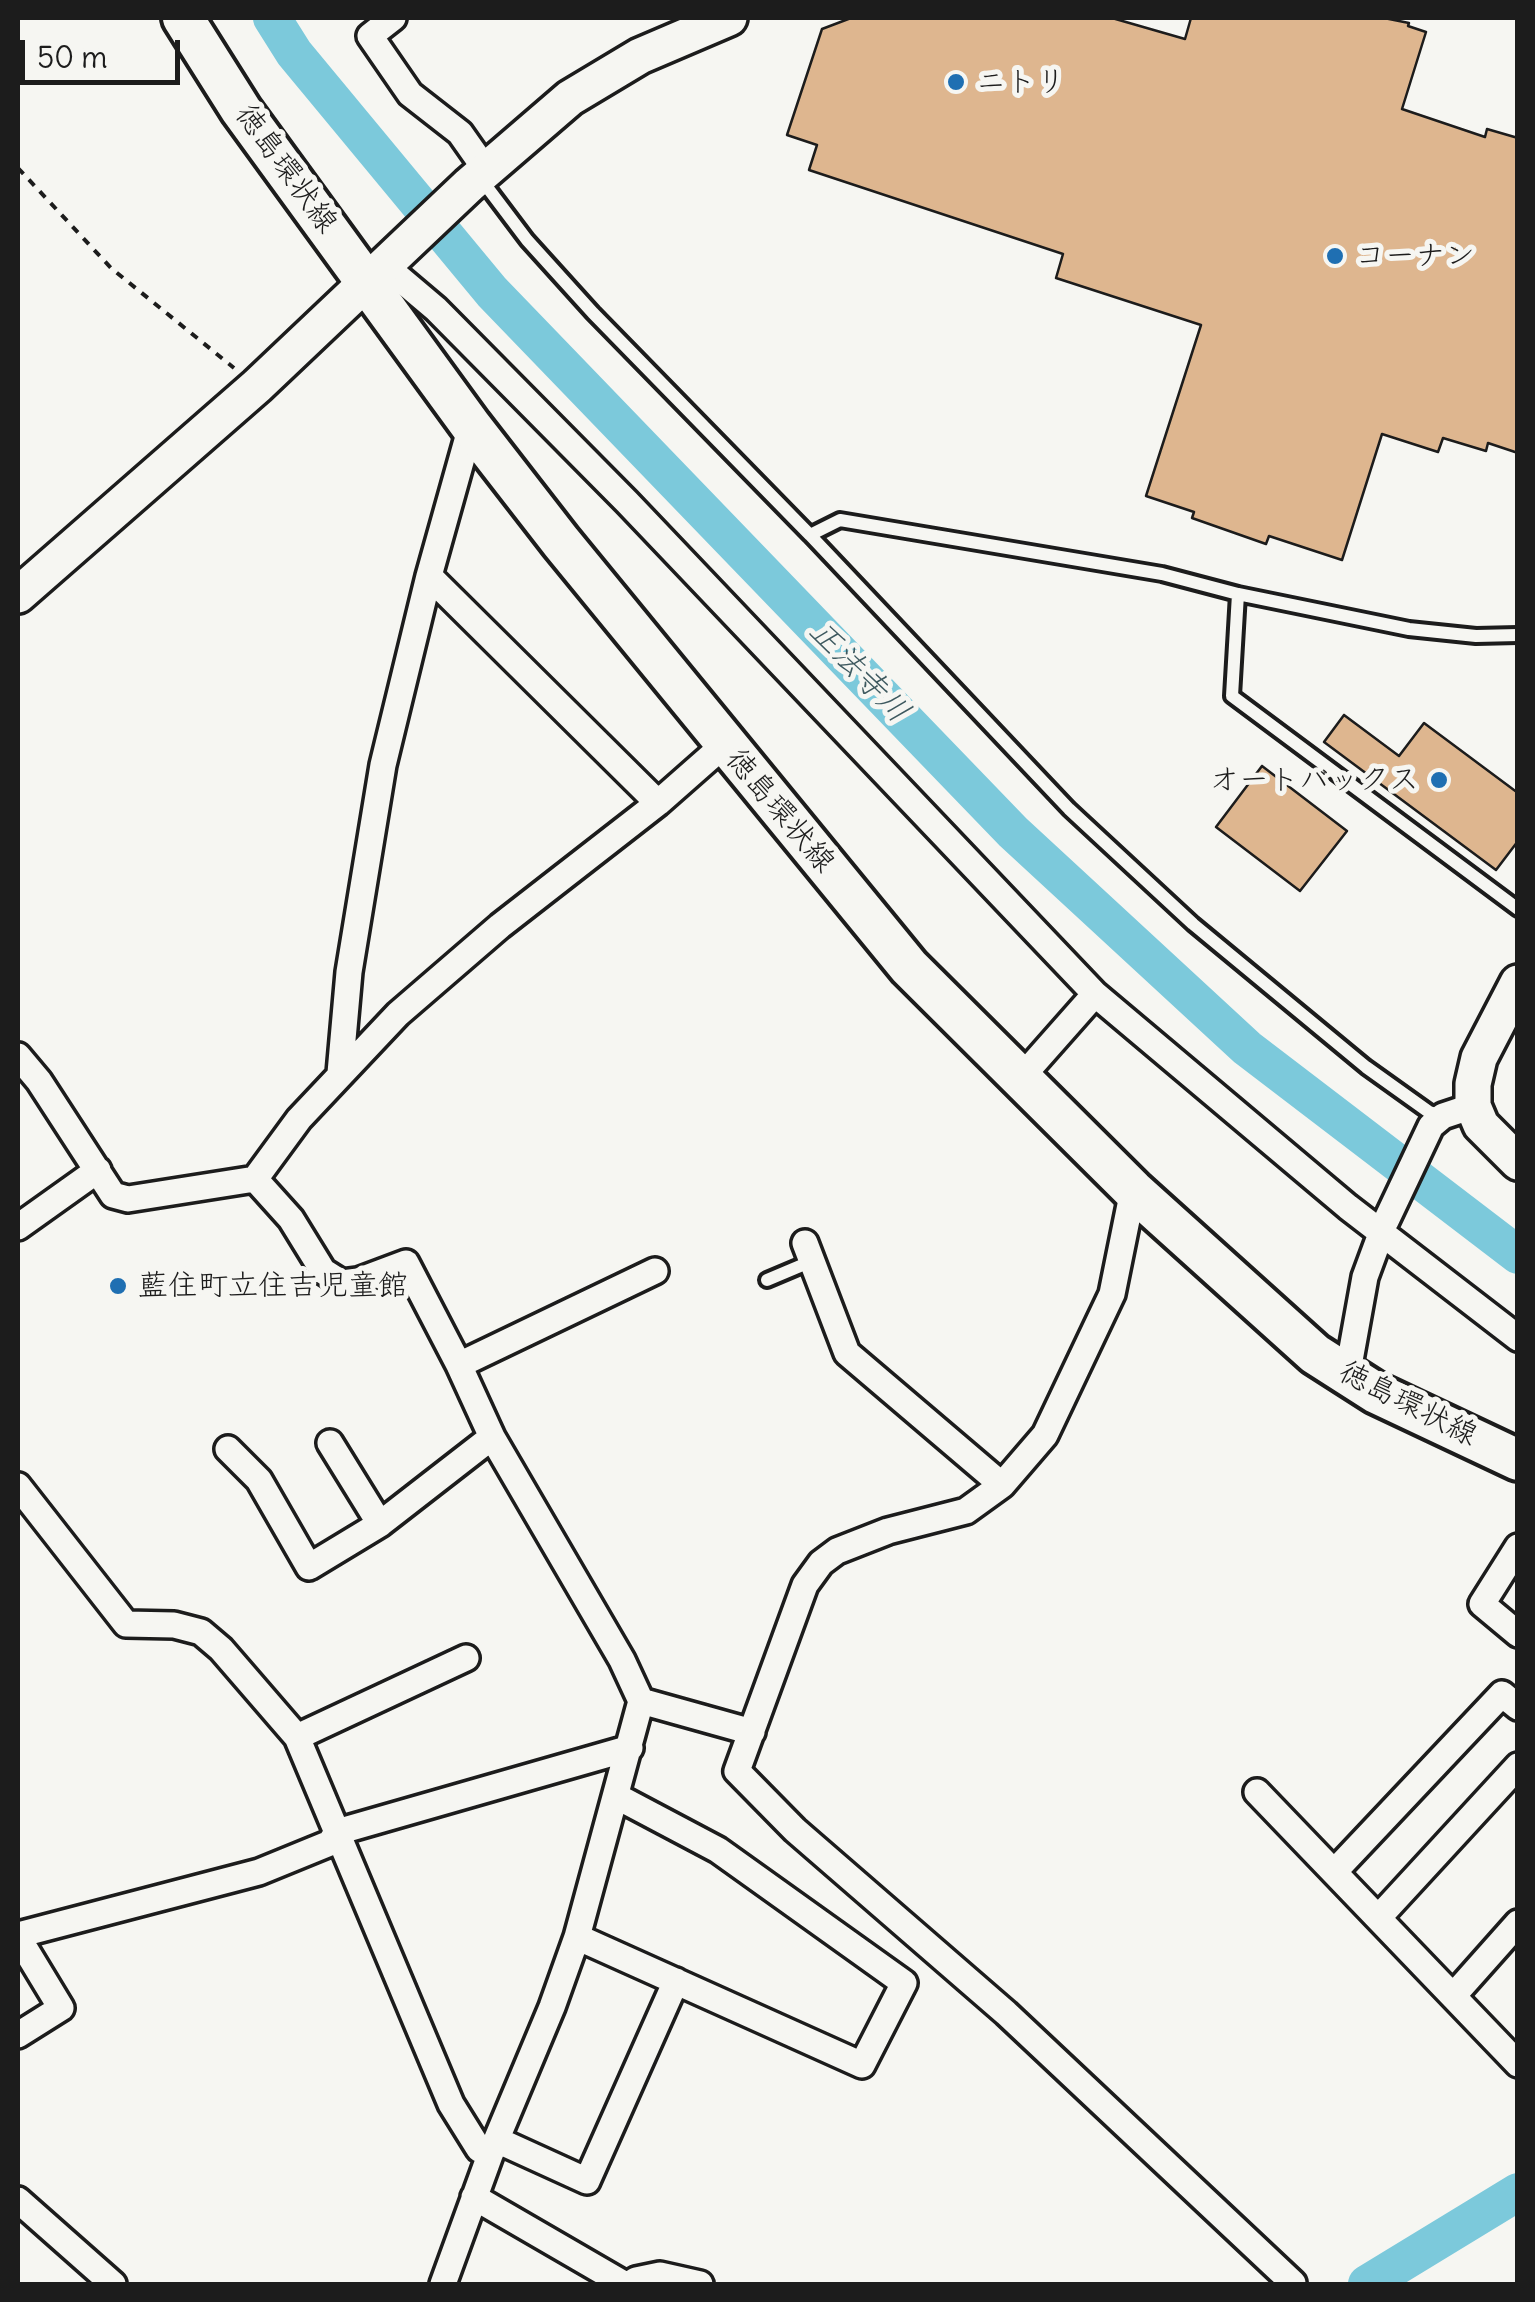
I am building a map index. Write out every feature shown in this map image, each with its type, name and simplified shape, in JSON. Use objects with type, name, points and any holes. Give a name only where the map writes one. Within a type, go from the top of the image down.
[{"type":"main road","name":"徳島環状線","points":[[183,18],[242,110],[382,267],[471,426],[909,967],[1133,1190],[1288,1331],[1347,1377],[1518,1460]]},
{"type":"street","points":[[393,18],[370,36],[410,94],[460,133],[478,177]]},
{"type":"street","points":[[18,595],[257,386],[478,177],[570,98],[668,42],[729,18]]},
{"type":"street","points":[[382,267],[436,309],[627,502],[1095,994],[1348,1207],[1384,1226],[1518,1338]]},
{"type":"street","points":[[340,1073],[350,972],[382,766],[471,426]]},
{"type":"street","points":[[429,576],[658,803]]},
{"type":"street","points":[[18,1056],[39,1080],[113,1194],[128,1199],[256,1179],[299,1119],[398,1014],[725,744]]},
{"type":"street","points":[[1347,1377],[1365,1276],[1384,1226],[1449,1116],[1473,1084],[1479,1058],[1518,983]]},
{"type":"street","points":[[1020,1080],[1095,994]]},
{"type":"street","points":[[1449,1116],[1481,1125],[1518,1162]]},
{"type":"street","points":[[18,1227],[98,1170]]},
{"type":"street","points":[[256,1179],[290,1219],[323,1271],[342,1282],[358,1281],[406,1263],[492,1437],[622,1660],[641,1701],[577,1936],[474,2196],[444,2284]]},
{"type":"street","points":[[1133,1190],[1112,1294],[1044,1435],[1002,1485],[966,1511],[888,1531],[837,1551],[821,1563],[805,1586],[737,1771],[795,1830],[1006,2013],[1293,2283],[1290,2284]]},
{"type":"street","points":[[808,1252],[847,1352],[1002,1485]]},
{"type":"street","points":[[459,1364],[655,1271]]},
{"type":"street","points":[[228,1450],[259,1480],[308,1567],[380,1524],[492,1437]]},
{"type":"street","points":[[330,1443],[380,1524]]},
{"type":"street","points":[[18,1486],[126,1624],[174,1625],[201,1632],[222,1649],[297,1737],[451,2104],[479,2149],[493,2148],[587,2181],[676,1981]]},
{"type":"street","points":[[1518,1547],[1482,1604],[1518,1634]]},
{"type":"street","points":[[297,1737],[466,1658]]},
{"type":"street","points":[[1334,1871],[1502,1694],[1518,1707]]},
{"type":"street","points":[[641,1701],[752,1732]]},
{"type":"street","points":[[18,2035],[61,2008],[18,1936],[259,1872],[330,1844],[337,1832],[630,1748]]},
{"type":"street","points":[[1379,1917],[1518,1766]]},
{"type":"street","points":[[1258,1792],[1518,2064]]},
{"type":"street","points":[[577,1936],[862,2065],[904,1983],[718,1850],[616,1796]]},
{"type":"street","points":[[1454,1995],[1518,1923]]},
{"type":"street","points":[[474,2196],[627,2284],[660,2275],[700,2284]]},
{"type":"street","points":[[18,2200],[113,2284]]},
{"type":"lane","points":[[478,177],[526,240],[593,312],[1070,809],[1192,924],[1366,1067],[1430,1112],[1449,1116]]},
{"type":"lane","points":[[810,535],[840,520],[1162,574],[1238,594],[1409,629],[1476,636],[1518,635]]},
{"type":"lane","points":[[1238,594],[1232,696],[1518,909]]},
{"type":"lane","points":[[767,1280],[808,1252]]},
{"type":"path","points":[[18,168],[110,268],[257,386]]},
{"type":"building","points":[[851,18],[1112,18],[1185,39],[1191,18],[1384,18],[1409,23],[1408,26],[1426,32],[1402,109],[1485,137],[1487,129],[1518,138],[1518,453],[1488,443],[1486,451],[1443,438],[1438,452],[1382,434],[1342,560],[1269,536],[1266,544],[1192,518],[1194,512],[1146,496],[1201,325],[1056,278],[1063,254],[809,170],[817,145],[787,135],[822,29]]},
{"type":"building","points":[[1344,715],[1399,756],[1424,723],[1518,793],[1518,841],[1496,870],[1324,742]]},
{"type":"building","points":[[1262,766],[1347,831],[1300,891],[1216,827]]},
{"type":"waterway","name":"正法寺川","points":[[272,18],[294,53],[492,292],[1013,832],[1247,1048],[1518,1255]]},
{"type":"waterway","name":"正法寺川","points":[[1367,2284],[1518,2192]]},
{"type":"place","name":"ニトリ","points":[[956,82]]},
{"type":"place","name":"コーナン","points":[[1335,256]]},
{"type":"place","name":"オートバックス","points":[[1439,780]]},
{"type":"place","name":"藍住町立住吉児童館","points":[[118,1286]]}]
